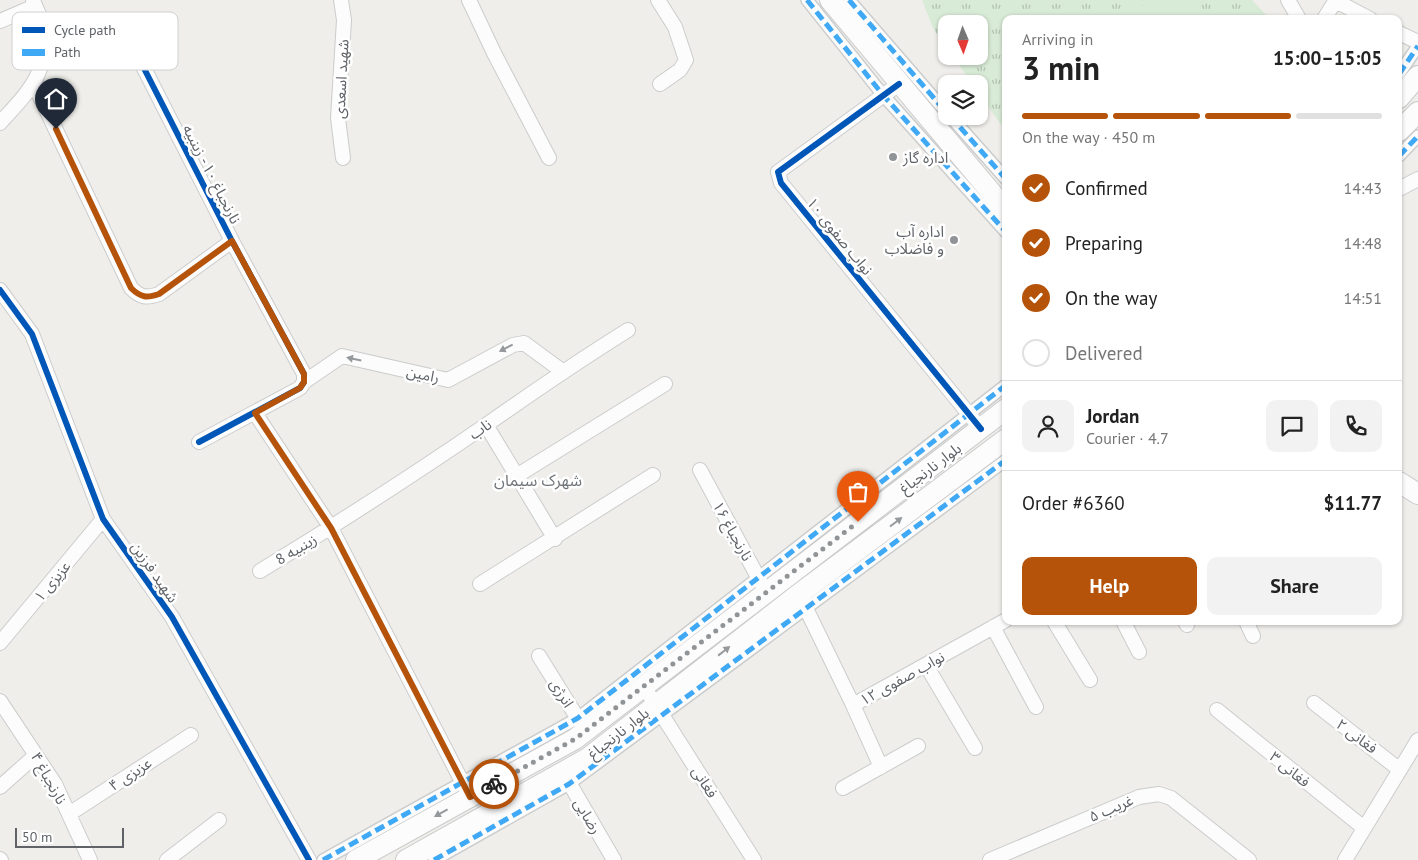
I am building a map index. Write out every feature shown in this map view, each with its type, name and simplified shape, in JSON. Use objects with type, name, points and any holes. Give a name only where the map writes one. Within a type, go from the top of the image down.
[{"type":"main road","points":[[830,0],[891,90],[1002,206]]},
{"type":"main road","points":[[1402,95],[1418,76]]},
{"type":"main road","points":[[1402,128],[1418,112]]},
{"type":"main road","name":"بلوار نارنجباغ","points":[[356,860],[466,791],[575,739],[581,724],[643,685],[762,584],[975,422],[1002,411]]},
{"type":"main road","name":"بلوار نارنجباغ","points":[[406,860],[566,778],[588,758],[660,709],[803,600],[1002,442]]},
{"type":"main road","points":[[1402,484],[1418,494]]},
{"type":"street","name":"شهید اسعدی","points":[[341,0],[344,20],[338,118],[343,158]]},
{"type":"street","points":[[469,0],[494,53],[549,158]]},
{"type":"street","points":[[658,0],[675,26],[686,60],[680,70],[660,84]]},
{"type":"street","points":[[807,0],[891,90],[1002,227]]},
{"type":"street","points":[[849,0],[938,103]]},
{"type":"street","points":[[1288,0],[1297,15]]},
{"type":"street","points":[[1327,15],[1336,1],[1362,15]]},
{"type":"street","points":[[17,12],[34,3]]},
{"type":"street","points":[[0,21],[12,15]]},
{"type":"street","points":[[1402,35],[1418,44],[1402,69]]},
{"type":"street","points":[[0,123],[34,84],[40,70]]},
{"type":"street","name":"نارنجباغ ۱۰ - زینبیه","points":[[145,70],[232,241],[304,374],[304,382]]},
{"type":"street","points":[[34,84],[131,288],[138,295],[148,298],[159,294],[232,241]]},
{"type":"street","name":"نواب صفوی ۱۰","points":[[891,90],[778,172],[781,183],[975,422]]},
{"type":"street","points":[[958,125],[1002,174]]},
{"type":"street","points":[[1402,153],[1418,136]]},
{"type":"street","points":[[1402,187],[1418,179]]},
{"type":"street","name":"شهید فرزین","points":[[0,290],[32,334],[103,519],[172,617],[309,860]]},
{"type":"street","name":"ناب","points":[[331,528],[486,425],[562,371],[628,330]]},
{"type":"street","name":"رامین","points":[[304,382],[342,356],[448,380],[513,345],[524,343],[562,371]]},
{"type":"street","points":[[199,442],[300,388],[304,382]]},
{"type":"street","points":[[518,475],[665,384]]},
{"type":"street","points":[[975,422],[1002,390]]},
{"type":"street","points":[[255,413],[331,528],[466,791],[323,860]]},
{"type":"street","points":[[486,425],[555,539]]},
{"type":"street","points":[[803,600],[1002,463]]},
{"type":"street","name":"نارنجباغ ۱۶","points":[[700,470],[762,584]]},
{"type":"street","points":[[480,584],[555,539],[653,475]]},
{"type":"street","name":"عزیزی ۱","points":[[0,643],[103,519]]},
{"type":"street","name":"زینبیه 8","points":[[260,571],[331,528]]},
{"type":"street","points":[[581,724],[762,584]]},
{"type":"street","name":"نواب صفوی ۱۲","points":[[803,600],[853,705],[1002,622]]},
{"type":"street","points":[[1056,625],[1090,680]]},
{"type":"street","points":[[1125,625],[1139,652]]},
{"type":"street","points":[[1248,625],[1253,636]]},
{"type":"street","points":[[993,627],[1036,707]]},
{"type":"street","name":"انرژی","points":[[539,656],[581,724]]},
{"type":"street","points":[[926,665],[975,748]]},
{"type":"street","name":"فغانی","points":[[643,685],[660,709],[754,860]]},
{"type":"street","name":"نارنجباغ ۴","points":[[0,701],[55,784],[90,860]]},
{"type":"street","name":"فغانی ۲","points":[[1314,703],[1400,770]]},
{"type":"street","points":[[853,705],[881,767]]},
{"type":"street","name":"فغانی ۳","points":[[1217,710],[1364,828]]},
{"type":"street","name":"عزیزی ۴","points":[[69,814],[191,735]]},
{"type":"street","points":[[1345,860],[1418,740]]},
{"type":"street","points":[[843,788],[918,746]]},
{"type":"street","points":[[0,787],[36,754]]},
{"type":"street","points":[[434,860],[566,778]]},
{"type":"street","name":"رضایی","points":[[566,778],[614,860]]},
{"type":"street","name":"غریب ۵","points":[[990,860],[1139,796],[1159,794],[1170,798],[1249,860]]},
{"type":"street","points":[[167,860],[219,820]]},
{"type":"green space","points":[[922,0],[1252,0],[1266,15],[1002,15],[1002,126],[988,107],[988,75],[966,75],[959,65],[988,65],[988,15],[938,15],[938,35],[933,28]]},
{"type":"green space","points":[[1146,0],[1188,0],[1210,15],[1142,15],[1138,12]]},
{"type":"marked path","points":[[807,0],[883,95],[1002,228]]},
{"type":"marked path","points":[[849,0],[938,103]]},
{"type":"marked path","points":[[1402,70],[1418,46]]},
{"type":"marked path","points":[[958,125],[1002,174]]},
{"type":"marked path","points":[[1402,153],[1418,136]]},
{"type":"marked path","points":[[323,860],[578,718],[1002,388]]},
{"type":"marked path","points":[[434,860],[569,784],[1002,463]]},
{"type":"cycle path","points":[[145,70],[232,241],[304,374],[304,382],[300,388],[199,442]]},
{"type":"cycle path","points":[[899,84],[778,172],[781,183],[981,429]]},
{"type":"cycle path","points":[[0,290],[32,334],[103,519],[172,617],[309,860]]},
{"type":"way so far","points":[[494,784],[575,739],[858,522]]},
{"type":"place","name":"اداره گاز","points":[[893,157]]},
{"type":"place","name":"اداره آب و فاضلاب","points":[[954,240]]},
{"type":"district","name":"شهرک سیمان","points":[[538,480]]},
{"type":"route","points":[[56,129],[131,288],[138,295],[148,298],[159,294],[232,241],[304,374],[304,382],[300,388],[255,413],[331,528],[470,797],[494,784]]}]
